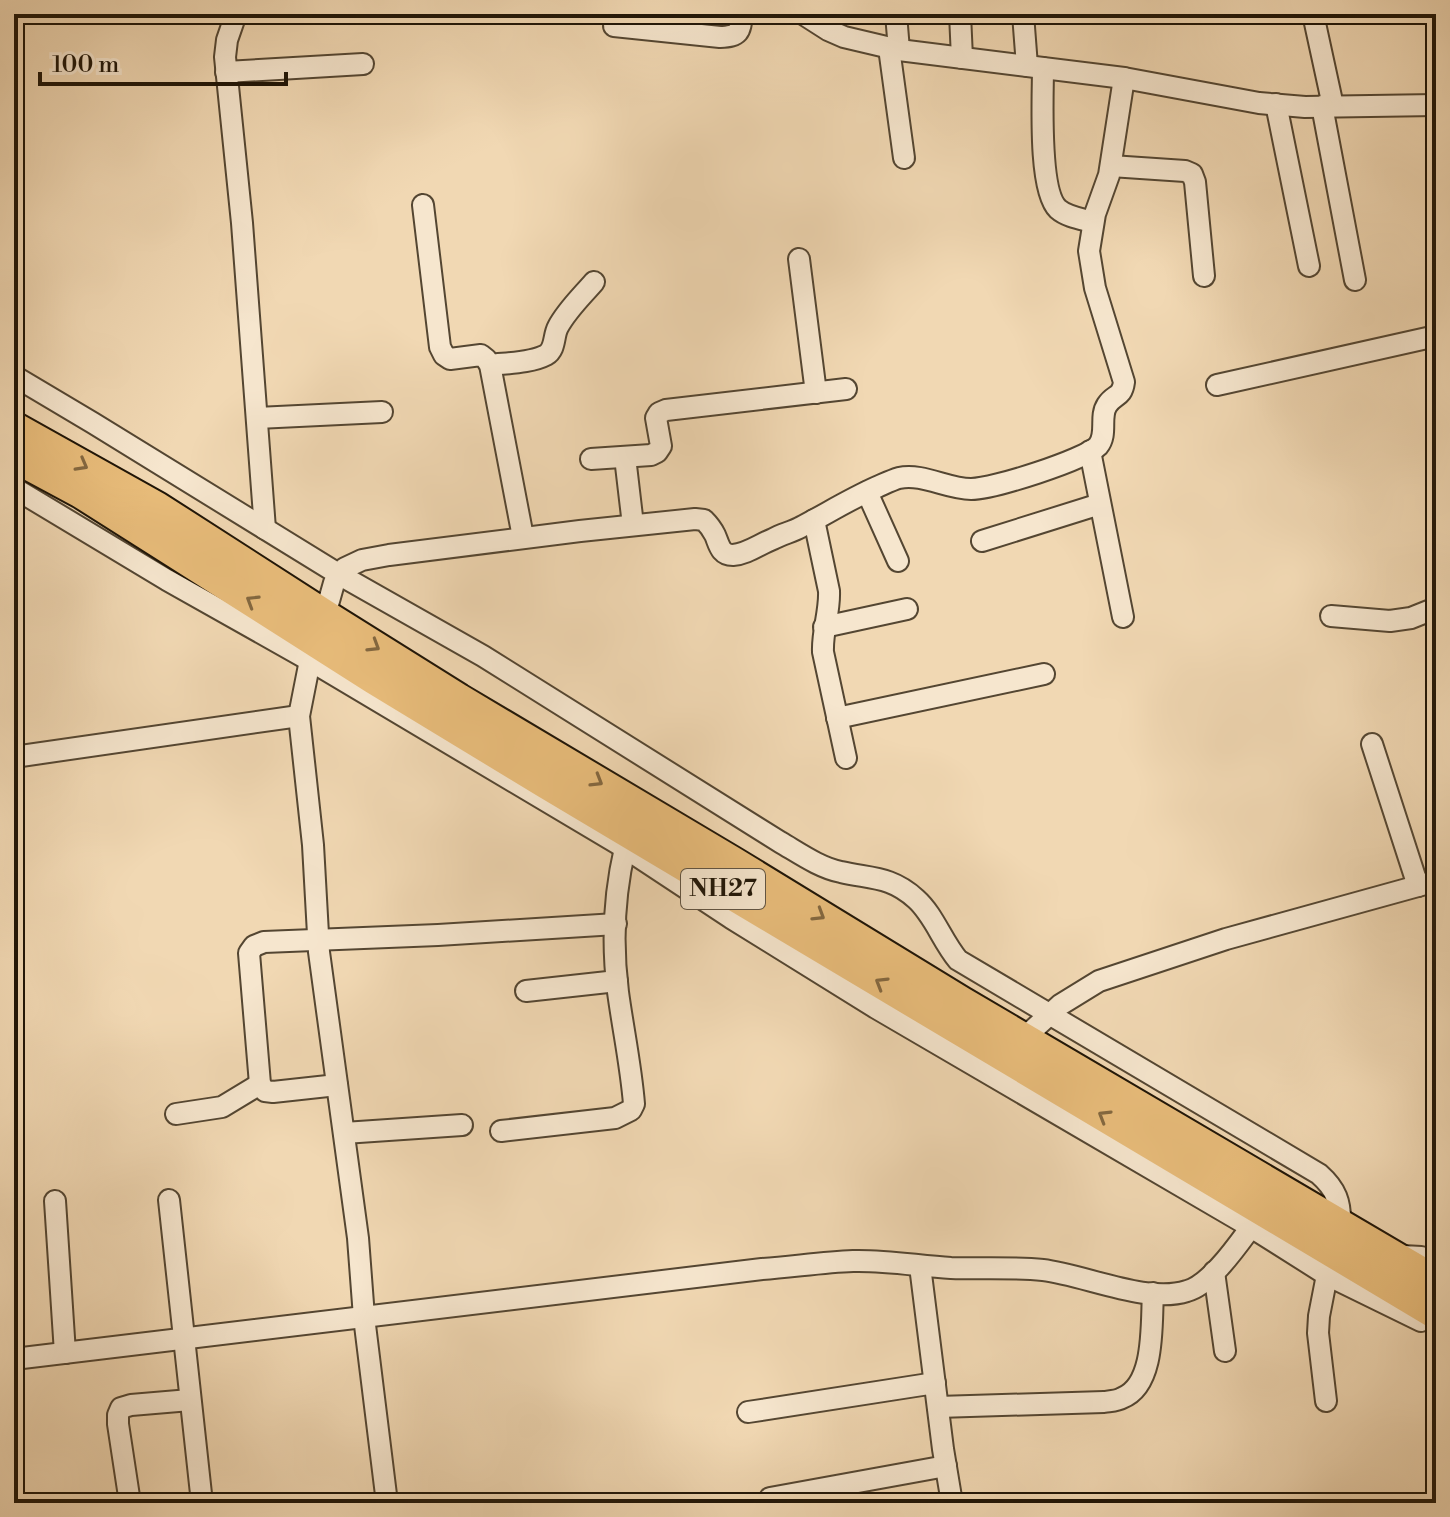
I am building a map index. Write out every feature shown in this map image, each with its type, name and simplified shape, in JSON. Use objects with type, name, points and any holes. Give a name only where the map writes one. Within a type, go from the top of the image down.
[{"type":"highway","name":"NH27","points":[[14,427],[157,507],[316,638],[459,699],[1340,1225],[1386,1268],[1428,1318]]},
{"type":"highway","name":"NH27","points":[[14,457],[81,493],[545,783],[1262,1211],[1386,1268],[1436,1281]]},
{"type":"street","points":[[236,14],[225,57],[242,223],[265,529]]},
{"type":"street","points":[[614,26],[731,36],[740,29],[742,14]]},
{"type":"street","points":[[896,14],[894,49],[904,158]]},
{"type":"street","points":[[960,14],[962,58]]},
{"type":"street","points":[[1023,14],[1035,67],[1047,188],[1059,211],[1093,222]]},
{"type":"street","points":[[1313,14],[1355,280]]},
{"type":"street","points":[[809,16],[844,37],[894,49],[1124,78],[1259,103],[1436,105]]},
{"type":"street","points":[[226,72],[363,64]]},
{"type":"street","points":[[387,1503],[364,1317],[358,1238],[319,941],[313,845],[299,716],[316,638],[334,583],[345,568],[362,560],[389,555],[695,519],[704,520],[724,553],[732,555],[753,549],[899,478],[969,489],[990,487],[1009,483],[1098,446],[1103,437],[1108,402],[1123,391],[1124,382],[1095,288],[1089,251],[1093,222],[1111,166],[1124,78]]},
{"type":"street","points":[[1276,104],[1309,266]]},
{"type":"street","points":[[1111,166],[1192,174],[1204,276]]},
{"type":"street","points":[[423,205],[440,347],[450,359],[481,355],[490,365],[523,537]]},
{"type":"street","points":[[799,259],[816,393]]},
{"type":"street","points":[[490,365],[533,359],[546,354],[552,349],[557,328],[567,312],[594,282]]},
{"type":"street","points":[[1217,385],[1436,336]]},
{"type":"street","points":[[14,376],[340,575],[483,656],[804,856],[839,872],[881,878],[895,884],[925,908],[958,960],[1319,1174],[1331,1186],[1339,1201],[1340,1225]]},
{"type":"street","points":[[591,459],[657,452],[661,446],[656,418],[666,410],[846,389]]},
{"type":"street","points":[[257,418],[382,412]]},
{"type":"street","points":[[1090,451],[1123,617]]},
{"type":"street","points":[[625,457],[633,525]]},
{"type":"street","points":[[14,488],[167,580],[316,638],[731,918],[876,1008],[1251,1227],[1327,1275],[1428,1318],[1436,1337]]},
{"type":"street","points":[[867,492],[898,561]]},
{"type":"street","points":[[982,541],[1100,504]]},
{"type":"street","points":[[814,520],[829,591],[823,652],[846,758]]},
{"type":"street","points":[[1331,616],[1390,621],[1411,618],[1436,608]]},
{"type":"street","points":[[824,627],[907,609]]},
{"type":"street","points":[[837,718],[1044,674]]},
{"type":"street","points":[[14,757],[299,716]]},
{"type":"street","points":[[1024,1038],[1060,1005],[1099,981],[1226,939],[1427,884],[1372,744]]},
{"type":"street","points":[[501,1131],[615,1118],[631,1110],[634,1104],[617,981],[616,924],[625,848]]},
{"type":"street","points":[[337,1085],[273,1092],[265,1091],[260,1084],[249,953],[254,946],[264,942],[616,924]]},
{"type":"street","points":[[526,991],[617,981]]},
{"type":"street","points":[[176,1114],[222,1107],[260,1084]]},
{"type":"street","points":[[344,1133],[462,1125]]},
{"type":"street","points":[[169,1200],[202,1503]]},
{"type":"street","points":[[55,1201],[65,1353]]},
{"type":"street","points":[[14,1359],[853,1261],[1043,1270],[1136,1291],[1166,1294],[1188,1291],[1214,1272],[1251,1227]]},
{"type":"street","points":[[1386,1268],[1421,1257],[1436,1261]]},
{"type":"street","points":[[920,1266],[952,1503]]},
{"type":"street","points":[[1214,1272],[1225,1351]]},
{"type":"street","points":[[1326,1401],[1318,1333],[1327,1275]]},
{"type":"street","points":[[938,1407],[1122,1399],[1132,1393],[1147,1366],[1153,1293]]},
{"type":"street","points":[[748,1412],[935,1383]]},
{"type":"street","points":[[130,1503],[118,1415],[121,1408],[190,1400]]},
{"type":"street","points":[[770,1498],[946,1466]]}]
